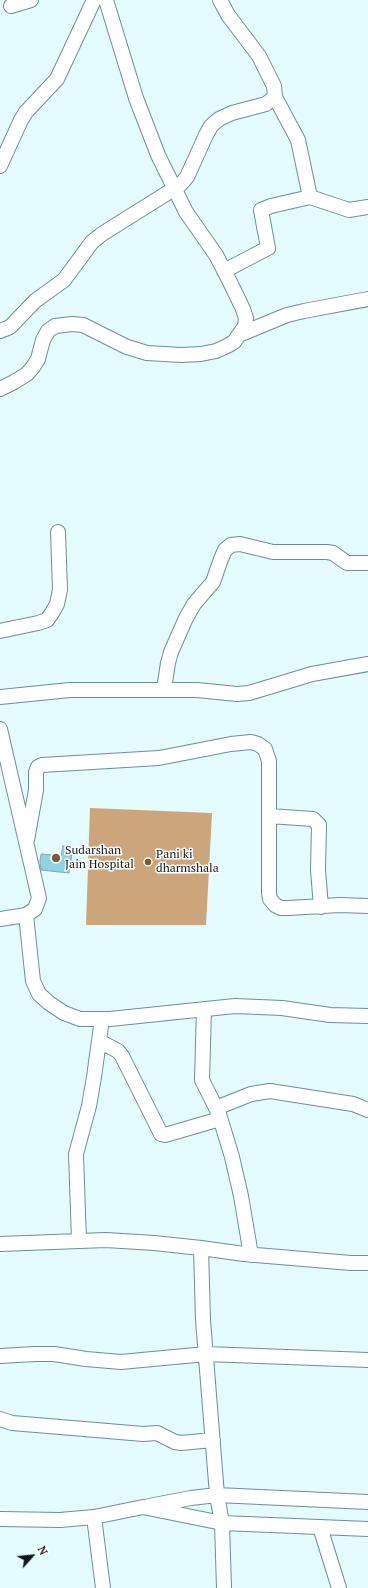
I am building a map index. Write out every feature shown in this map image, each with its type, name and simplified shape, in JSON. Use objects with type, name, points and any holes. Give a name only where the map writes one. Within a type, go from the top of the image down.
[{"type":"street","points":[[11,6],[31,0]]},
{"type":"street","points":[[0,166],[26,112],[57,79],[94,0]]},
{"type":"street","points":[[0,389],[27,374],[34,367],[38,359],[43,340],[48,331],[55,326],[72,324],[83,325],[127,347],[147,353],[163,355],[194,354],[216,351],[234,342],[241,334],[245,326],[246,318],[243,309],[224,271],[216,256],[186,212],[173,188],[142,115],[106,0]]},
{"type":"street","points":[[220,0],[228,15],[259,56],[274,86],[275,97],[298,140],[310,197]]},
{"type":"street","points":[[0,331],[10,327],[35,301],[64,280],[92,242],[180,184],[187,177],[211,126],[218,120],[232,113],[266,104],[275,97]]},
{"type":"street","points":[[224,271],[268,248],[261,210],[271,206],[310,197],[349,210],[368,207]]},
{"type":"street","points":[[241,334],[287,315],[368,299]]},
{"type":"street","points":[[0,631],[38,623],[47,620],[52,614],[57,604],[60,590],[58,532]]},
{"type":"street","points":[[164,689],[171,652],[186,618],[194,604],[214,582],[221,558],[225,550],[231,545],[240,544],[273,552],[327,552],[332,553],[347,563],[368,563]]},
{"type":"street","points":[[0,697],[70,690],[164,689],[197,690],[237,694],[312,674],[368,664]]},
{"type":"street","points":[[0,728],[40,898],[36,909],[26,915],[0,918]]},
{"type":"street","points":[[27,840],[36,790],[36,772],[38,767],[42,765],[159,758],[243,742],[258,744],[265,749],[268,754],[269,761],[270,899],[275,905],[281,908],[368,906]]},
{"type":"street","points":[[269,816],[313,819],[319,825],[318,870],[321,906]]},
{"type":"street","points":[[26,915],[33,981],[39,994],[64,1013],[80,1019],[102,1019],[204,1009],[256,1006],[330,1015],[368,1016]]},
{"type":"street","points":[[204,1009],[202,1080],[218,1114],[232,1157],[241,1196],[251,1255]]},
{"type":"street","points":[[79,1241],[76,1154],[89,1106],[102,1019]]},
{"type":"street","points":[[99,1040],[118,1050],[122,1056],[161,1134],[165,1135],[218,1114],[251,1094],[270,1090],[353,1104],[368,1110]]},
{"type":"street","points":[[0,1244],[106,1240],[154,1243],[251,1255],[368,1264]]},
{"type":"street","points":[[202,1248],[206,1354],[218,1495],[222,1523],[224,1588]]},
{"type":"street","points":[[0,1356],[19,1354],[54,1354],[121,1362],[206,1354],[368,1360]]},
{"type":"street","points":[[0,1419],[12,1423],[143,1434],[156,1433],[175,1442],[181,1443],[213,1440]]},
{"type":"street","points":[[0,1519],[60,1520],[94,1517],[191,1498],[218,1495],[368,1502]]},
{"type":"street","points":[[143,1507],[222,1523],[368,1529]]},
{"type":"street","points":[[94,1517],[103,1588]]},
{"type":"street","points":[[320,1527],[339,1588]]},
{"type":"shaded area","points":[[90,808],[212,813],[206,925],[86,925]]},
{"type":"building","points":[[63,846],[73,847],[69,873],[41,870],[41,854],[61,856]]},
{"type":"place","name":"Sudarshan Jain Hospital","points":[[56,858]]},
{"type":"place","name":"Pani ki dharmshala","points":[[148,862]]}]
